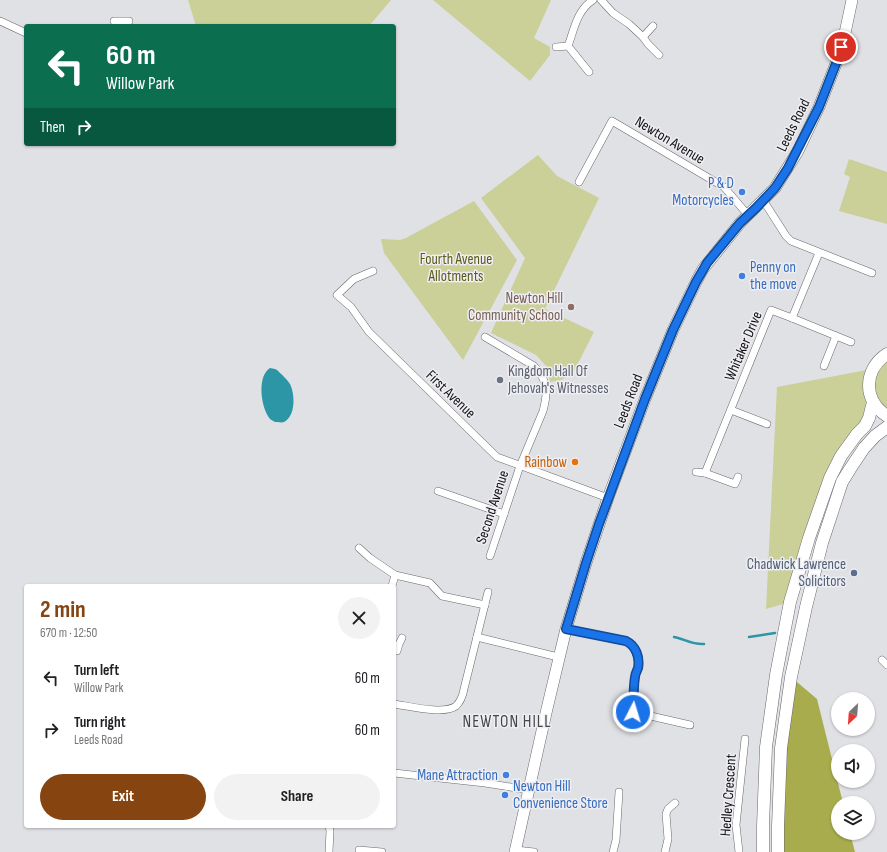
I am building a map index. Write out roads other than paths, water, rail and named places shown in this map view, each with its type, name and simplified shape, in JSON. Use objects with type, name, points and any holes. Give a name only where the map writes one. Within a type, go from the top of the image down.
[{"type":"highway","points":[[887,354],[880,358],[872,369],[869,380],[869,391],[874,402],[878,409],[887,416]]},
{"type":"highway","points":[[763,852],[766,747],[776,675],[790,602],[809,538],[830,478],[841,456],[857,434],[865,426],[874,402]]},
{"type":"highway","points":[[778,852],[781,748],[791,677],[822,543],[842,482],[861,453],[875,436],[887,428]]},
{"type":"main road","name":"Leeds Road","points":[[515,851],[558,657],[566,629],[608,498],[645,399],[673,330],[696,282],[707,263],[740,223],[775,188],[788,168],[819,107],[837,61],[845,34],[852,0]]},
{"type":"street","points":[[568,46],[578,16],[592,0]]},
{"type":"street","points":[[601,0],[613,13],[629,24],[643,37],[659,55]]},
{"type":"street","points":[[0,21],[24,31]]},
{"type":"street","points":[[114,21],[126,23]]},
{"type":"street","points":[[643,37],[653,26]]},
{"type":"street","points":[[556,47],[568,46]]},
{"type":"street","points":[[568,46],[589,72]]},
{"type":"street","name":"Newton Avenue","points":[[579,182],[612,121],[724,188],[748,215]]},
{"type":"street","points":[[763,200],[786,236],[791,241],[872,274]]},
{"type":"street","points":[[819,253],[792,318],[851,342]]},
{"type":"street","name":"First Avenue","points":[[373,271],[354,280],[337,295],[351,307],[369,332],[497,457],[608,498]]},
{"type":"street","name":"Whitaker Drive","points":[[705,473],[771,310],[792,318]]},
{"type":"street","name":"Second Avenue","points":[[485,336],[539,370],[547,387],[543,411],[520,466],[490,556]]},
{"type":"street","points":[[824,366],[836,336]]},
{"type":"street","points":[[731,410],[767,424]]},
{"type":"street","points":[[696,472],[705,473],[735,484],[738,476]]},
{"type":"street","points":[[438,491],[504,514]]},
{"type":"street","points":[[359,548],[370,558],[395,575],[430,583],[442,596],[485,605]]},
{"type":"street","points":[[393,584],[395,575]]},
{"type":"street","points":[[396,704],[438,710],[445,710],[456,706],[464,689],[488,592]]},
{"type":"street","points":[[566,629],[626,641],[632,644],[637,654],[638,668],[635,677],[631,722]]},
{"type":"street","points":[[476,637],[558,657]]},
{"type":"street","points":[[633,712],[690,725]]},
{"type":"street","name":"Hedley Crescent","points":[[739,852],[736,825],[745,739]]},
{"type":"street","points":[[396,773],[529,790]]},
{"type":"street","points":[[613,852],[616,840],[619,792]]},
{"type":"street","points":[[665,852],[668,839],[666,814],[675,803]]},
{"type":"street","points":[[329,828],[329,852]]},
{"type":"street","points":[[359,850],[382,852]]},
{"type":"street","points":[[515,851],[534,852]]},
{"type":"water","points":[[270,368],[277,370],[287,380],[292,388],[293,404],[291,415],[283,422],[275,422],[268,417],[262,398],[263,377]]},
{"type":"waterway","points":[[749,637],[775,633]]},
{"type":"waterway","points":[[674,637],[696,644],[704,644]]},
{"type":"place","name":"P & D Motorcycles","points":[[742,192]]},
{"type":"place","name":"Penny on the move","points":[[742,276]]},
{"type":"place","name":"Newton Hill Community School","points":[[571,307]]},
{"type":"place","name":"Kingdom Hall Of Jehovah's Witnesses","points":[[500,380]]},
{"type":"place","name":"Rainbow","points":[[575,462]]},
{"type":"place","name":"Chadwick Lawrence Solicitors","points":[[854,573]]},
{"type":"place","name":"Mane Attraction","points":[[506,775]]},
{"type":"place","name":"Newton Hill Convenience Store","points":[[505,795]]},
{"type":"district","name":"NEWTON HILL","points":[[507,721]]},
{"type":"park label","name":"Fourth Avenue Allotments","points":[[456,268]]}]
